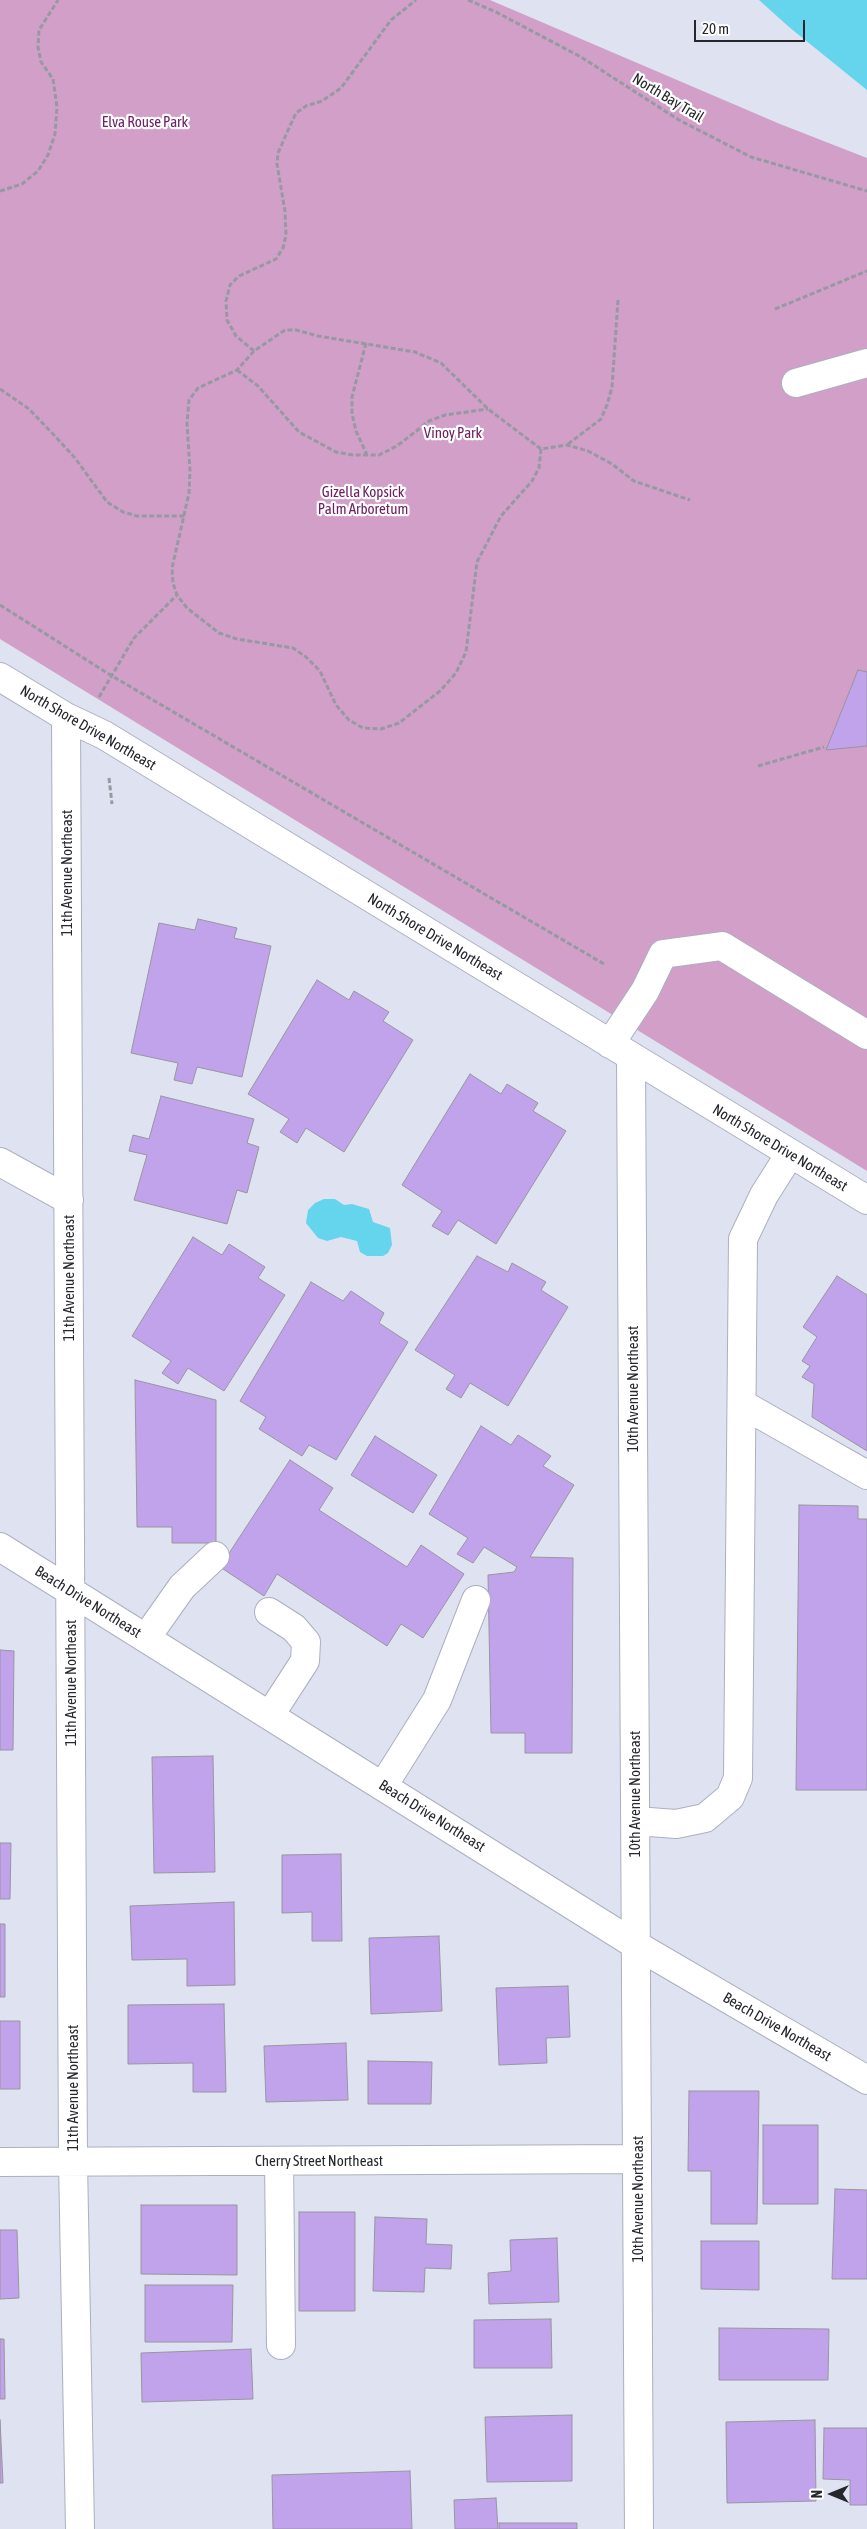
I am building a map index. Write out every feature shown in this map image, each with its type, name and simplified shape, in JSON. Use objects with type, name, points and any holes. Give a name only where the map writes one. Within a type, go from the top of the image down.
[{"type":"street","points":[[796,383],[867,363]]},
{"type":"street","name":"North Shore Drive Northeast","points":[[0,676],[66,717],[104,735],[867,1200]]},
{"type":"street","name":"11th Avenue Northeast","points":[[66,717],[74,2162],[80,2529]]},
{"type":"street","points":[[620,1051],[663,954],[722,946],[867,1035]]},
{"type":"street","name":"10th Avenue Northeast","points":[[620,1051],[636,1821],[639,2529]]},
{"type":"street","points":[[636,1821],[676,1824],[705,1818],[730,1797],[738,1778],[743,1239],[764,1196],[790,1154]]},
{"type":"street","points":[[0,1162],[68,1200]]},
{"type":"street","points":[[742,1404],[867,1475]]},
{"type":"street","name":"Beach Drive Northeast","points":[[0,1547],[636,1944],[867,2080]]},
{"type":"street","points":[[146,1638],[182,1587],[215,1556]]},
{"type":"street","points":[[382,1786],[437,1700],[476,1600]]},
{"type":"street","points":[[269,1612],[294,1628],[306,1642],[305,1662],[270,1715]]},
{"type":"street","name":"Cherry Street Northeast","points":[[0,2162],[638,2159]]},
{"type":"street","points":[[279,2161],[281,2345]]},
{"type":"path","points":[[0,192],[22,184],[38,172],[48,155],[55,134],[58,107],[52,79],[42,62],[38,47],[39,30],[58,0]]},
{"type":"path","points":[[254,351],[236,336],[227,320],[226,301],[230,285],[239,276],[276,259],[283,248],[286,235],[285,211],[277,164],[278,153],[289,128],[296,113],[306,106],[322,101],[341,88],[391,20],[416,0]]},
{"type":"path","name":"North Bay Trail","points":[[468,0],[496,12],[581,57],[679,120],[751,157],[867,191]]},
{"type":"path","points":[[775,309],[867,271]]},
{"type":"path","points":[[567,445],[600,419],[607,405],[612,387],[618,300]]},
{"type":"path","points":[[541,449],[539,468],[532,481],[501,516],[477,562],[466,652],[456,672],[440,691],[399,723],[381,729],[364,728],[349,720],[336,705],[320,671],[306,657],[293,648],[237,639],[219,633],[187,608],[177,595],[173,583],[172,568],[185,516],[190,470],[187,423],[189,400],[198,388],[237,370],[254,351],[285,330],[296,330],[318,336],[415,352],[441,363],[488,409],[541,449],[567,445],[588,451],[612,464],[634,481],[690,500]]},
{"type":"path","points":[[366,343],[352,397],[352,414],[356,431],[366,455]]},
{"type":"path","points":[[237,370],[258,386],[300,432],[336,452],[380,455],[397,446],[429,421],[445,415],[488,409]]},
{"type":"path","points":[[0,389],[28,409],[75,458],[107,502],[123,512],[137,516],[185,516]]},
{"type":"path","points":[[112,804],[99,697],[134,638],[177,595]]},
{"type":"path","points":[[0,605],[112,676],[604,964]]},
{"type":"path","points":[[758,766],[824,747]]},
{"type":"green space","name":"Vinoy Park","points":[[0,0],[490,0],[780,124],[867,158],[867,1171],[0,639]]},
{"type":"water","points":[[759,0],[867,0],[867,90],[789,27]]},
{"type":"water","points":[[324,1199],[335,1199],[344,1205],[352,1204],[369,1209],[373,1222],[390,1228],[392,1245],[388,1253],[383,1256],[367,1256],[360,1252],[357,1241],[341,1237],[327,1241],[318,1238],[306,1223],[308,1210],[315,1203]]},
{"type":"building","points":[[858,670],[867,672],[867,746],[826,750]]},
{"type":"building","points":[[198,919],[237,928],[234,938],[271,946],[242,1077],[197,1067],[192,1084],[174,1080],[178,1063],[131,1053],[159,923],[195,930]]},
{"type":"building","points":[[317,980],[349,1000],[354,991],[389,1012],[383,1021],[413,1040],[344,1152],[306,1128],[297,1143],[280,1132],[289,1119],[248,1094]]},
{"type":"building","points":[[470,1074],[501,1094],[507,1084],[538,1103],[533,1111],[566,1131],[496,1244],[458,1220],[448,1235],[432,1226],[442,1211],[402,1185]]},
{"type":"building","points":[[161,1096],[254,1119],[247,1143],[259,1147],[247,1193],[237,1190],[227,1224],[134,1200],[147,1155],[129,1151],[133,1135],[149,1139]]},
{"type":"building","points":[[193,1237],[222,1255],[229,1244],[265,1267],[258,1278],[285,1295],[224,1391],[188,1368],[178,1384],[162,1373],[171,1361],[132,1336]]},
{"type":"building","points":[[477,1256],[508,1272],[512,1263],[546,1282],[541,1290],[568,1307],[508,1406],[470,1383],[461,1398],[446,1389],[455,1375],[415,1350]]},
{"type":"building","points":[[837,1276],[867,1295],[867,1451],[812,1417],[814,1384],[802,1377],[810,1366],[802,1361],[817,1337],[803,1327]]},
{"type":"building","points":[[311,1282],[343,1301],[351,1291],[384,1313],[379,1323],[408,1342],[336,1460],[309,1445],[302,1456],[259,1429],[266,1417],[240,1401]]},
{"type":"building","points":[[135,1380],[216,1400],[216,1543],[172,1543],[172,1527],[137,1527]]},
{"type":"building","points":[[481,1426],[511,1445],[518,1435],[551,1456],[543,1466],[574,1485],[530,1557],[573,1558],[572,1753],[525,1753],[525,1733],[491,1733],[488,1575],[514,1572],[517,1567],[484,1547],[473,1563],[457,1554],[468,1538],[429,1514]]},
{"type":"building","points":[[375,1436],[437,1475],[413,1513],[351,1475]]},
{"type":"building","points":[[290,1460],[333,1488],[319,1510],[407,1567],[421,1545],[464,1574],[423,1638],[401,1624],[387,1646],[277,1574],[264,1596],[220,1567]]},
{"type":"building","points":[[799,1505],[858,1506],[858,1519],[867,1519],[867,1790],[796,1790]]},
{"type":"building","points":[[0,1650],[14,1651],[13,1750],[0,1750]]},
{"type":"building","points":[[213,1756],[215,1872],[154,1873],[152,1757]]},
{"type":"building","points":[[0,1843],[11,1843],[10,1899],[0,1899]]},
{"type":"building","points":[[341,1854],[342,1941],[312,1941],[312,1912],[282,1913],[282,1855]]},
{"type":"building","points":[[234,1902],[235,1985],[187,1986],[187,1959],[132,1960],[130,1906]]},
{"type":"building","points":[[0,1924],[5,1924],[5,1997],[0,1997]]},
{"type":"building","points":[[439,1936],[442,2011],[371,2014],[369,1938]]},
{"type":"building","points":[[568,1986],[570,2037],[546,2038],[547,2063],[499,2065],[496,1988]]},
{"type":"building","points":[[224,2004],[226,2092],[193,2092],[193,2063],[128,2064],[128,2005]]},
{"type":"building","points":[[0,2021],[20,2021],[20,2089],[0,2089]]},
{"type":"building","points":[[346,2043],[348,2100],[266,2102],[264,2046]]},
{"type":"building","points":[[368,2061],[432,2062],[431,2104],[368,2104]]},
{"type":"building","points":[[689,2091],[759,2091],[757,2224],[711,2224],[711,2171],[688,2171]]},
{"type":"building","points":[[763,2125],[818,2125],[818,2204],[763,2204]]},
{"type":"building","points":[[835,2189],[867,2190],[867,2279],[832,2279]]},
{"type":"building","points":[[141,2205],[237,2205],[237,2275],[141,2274]]},
{"type":"building","points":[[299,2212],[355,2212],[355,2311],[299,2311]]},
{"type":"building","points":[[375,2217],[427,2219],[426,2244],[452,2245],[451,2269],[425,2268],[424,2292],[373,2291]]},
{"type":"building","points":[[0,2230],[17,2230],[19,2298],[0,2299]]},
{"type":"building","points":[[557,2238],[559,2302],[489,2304],[488,2273],[511,2271],[510,2240]]},
{"type":"building","points":[[701,2241],[759,2241],[759,2290],[701,2289]]},
{"type":"building","points":[[145,2285],[233,2285],[232,2342],[145,2342]]},
{"type":"building","points":[[551,2319],[552,2368],[474,2368],[474,2320]]},
{"type":"building","points":[[719,2328],[829,2329],[828,2380],[719,2380]]},
{"type":"building","points":[[0,2339],[4,2339],[5,2399],[0,2399]]},
{"type":"building","points":[[251,2349],[253,2399],[142,2402],[141,2353]]},
{"type":"building","points":[[572,2415],[572,2481],[487,2482],[485,2417]]},
{"type":"building","points":[[0,2420],[3,2483],[0,2483]]},
{"type":"building","points":[[815,2420],[816,2501],[727,2503],[726,2422]]},
{"type":"building","points":[[824,2428],[867,2428],[867,2505],[850,2505],[850,2480],[823,2479]]},
{"type":"building","points":[[410,2471],[412,2529],[273,2529],[272,2475]]},
{"type":"building","points":[[496,2498],[498,2529],[455,2529],[454,2500]]},
{"type":"building","points":[[499,2523],[577,2523],[577,2529],[499,2529]]},
{"type":"park label","name":"Elva Rouse Park","points":[[145,122]]},
{"type":"park label","name":"Gizella Kopsick Palm Arboretum","points":[[363,500]]}]
